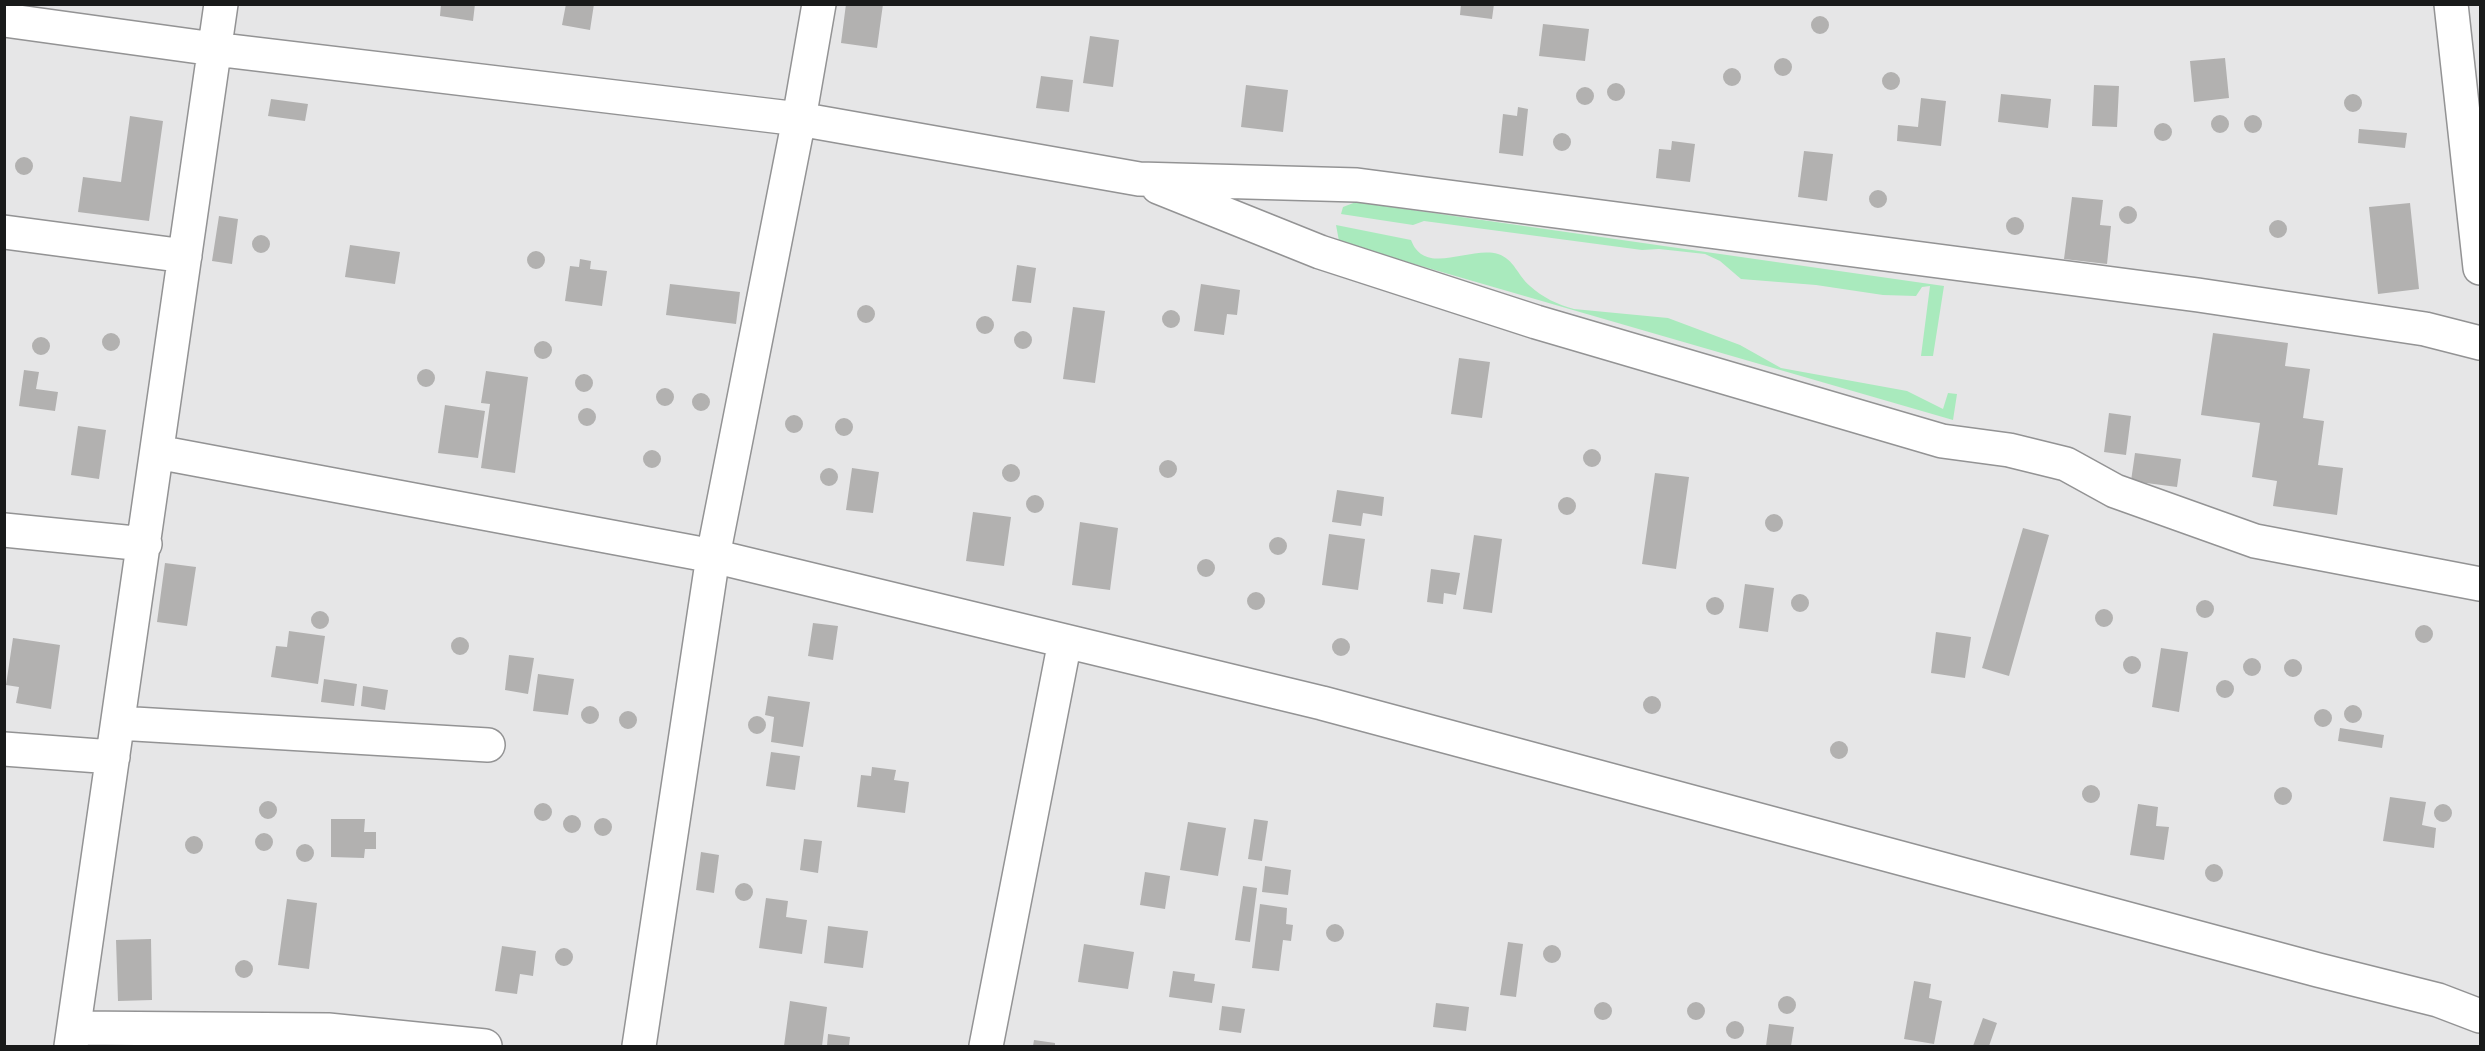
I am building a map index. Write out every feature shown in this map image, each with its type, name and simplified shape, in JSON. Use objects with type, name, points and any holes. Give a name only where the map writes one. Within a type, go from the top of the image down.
[{"type":"street","points":[[221,4],[145,544],[72,1037],[328,1030],[485,1047]]},
{"type":"street","points":[[639,1047],[713,556],[799,119],[819,4]]},
{"type":"street","points":[[2451,4],[2481,268]]},
{"type":"street","points":[[4,20],[214,49],[799,119],[1139,180],[1357,185],[2198,295],[2425,329],[2481,343]]},
{"type":"street","points":[[1139,180],[1320,252],[1536,322],[1942,441],[2009,450],[2066,464],[2115,491],[2254,541],[2481,584]]},
{"type":"street","points":[[4,232],[185,255]]},
{"type":"street","points":[[157,452],[713,556],[1322,703],[2318,970],[2438,1000],[2481,1016]]},
{"type":"street","points":[[4,530],[145,544]]},
{"type":"street","points":[[986,1047],[1065,641]]},
{"type":"street","points":[[118,723],[488,745]]},
{"type":"street","points":[[4,749],[113,757]]},
{"type":"green space","points":[[1356,202],[1944,286],[1933,356],[1921,356],[1930,286],[1922,287],[1916,296],[1883,295],[1816,285],[1741,279],[1720,261],[1705,254],[1659,249],[1642,250],[1424,221],[1413,225],[1341,214],[1343,207]]},
{"type":"green space","points":[[1336,225],[1411,240],[1418,251],[1426,257],[1437,259],[1474,254],[1498,254],[1508,260],[1535,290],[1562,305],[1574,309],[1668,318],[1740,345],[1781,368],[1907,391],[1943,409],[1948,393],[1957,394],[1953,420],[1376,253],[1339,241]]},
{"type":"building","points":[[441,4],[475,4],[473,21],[440,16]]},
{"type":"building","points":[[566,4],[594,4],[590,30],[562,25]]},
{"type":"building","points":[[846,4],[883,4],[877,48],[841,43]]},
{"type":"building","points":[[1461,4],[1494,4],[1492,19],[1460,15]]},
{"type":"building","points":[[1820,16],[1826,19],[1829,25],[1826,31],[1820,34],[1814,31],[1811,25],[1814,19]]},
{"type":"building","points":[[1543,24],[1589,29],[1585,61],[1539,56]]},
{"type":"building","points":[[1090,36],[1119,40],[1113,87],[1083,83]]},
{"type":"building","points":[[1783,58],[1789,61],[1792,67],[1789,73],[1783,76],[1777,73],[1774,67],[1777,61]]},
{"type":"building","points":[[2225,58],[2229,98],[2194,102],[2190,61]]},
{"type":"building","points":[[1732,68],[1738,71],[1741,77],[1738,83],[1732,86],[1726,83],[1723,77],[1726,71]]},
{"type":"building","points":[[1891,72],[1897,75],[1900,81],[1897,87],[1891,90],[1885,87],[1882,81],[1885,75]]},
{"type":"building","points":[[1041,76],[1073,80],[1069,112],[1036,108]]},
{"type":"building","points":[[1616,83],[1622,86],[1625,92],[1622,98],[1616,101],[1610,98],[1607,92],[1610,86]]},
{"type":"building","points":[[1246,85],[1288,90],[1283,132],[1241,127]]},
{"type":"building","points":[[2094,85],[2119,86],[2117,127],[2092,126]]},
{"type":"building","points":[[1585,87],[1591,90],[1594,96],[1591,102],[1585,105],[1579,102],[1576,96],[1579,90]]},
{"type":"building","points":[[2001,94],[2051,99],[2048,128],[1998,122]]},
{"type":"building","points":[[2353,94],[2359,97],[2362,103],[2359,109],[2353,112],[2347,109],[2344,103],[2347,97]]},
{"type":"building","points":[[1921,98],[1946,101],[1941,146],[1897,141],[1898,125],[1918,127]]},
{"type":"building","points":[[271,99],[308,104],[305,121],[268,116]]},
{"type":"building","points":[[1518,107],[1528,109],[1523,156],[1499,153],[1503,114],[1517,116]]},
{"type":"building","points":[[2220,115],[2226,118],[2229,124],[2226,130],[2220,133],[2214,130],[2211,124],[2214,118]]},
{"type":"building","points":[[2253,115],[2259,118],[2262,124],[2259,130],[2253,133],[2247,130],[2244,124],[2247,118]]},
{"type":"building","points":[[130,116],[163,121],[149,221],[78,212],[83,177],[121,182]]},
{"type":"building","points":[[2163,123],[2169,126],[2172,132],[2169,138],[2163,141],[2157,138],[2154,132],[2157,126]]},
{"type":"building","points":[[2359,129],[2407,133],[2405,148],[2358,143]]},
{"type":"building","points":[[1562,133],[1568,136],[1571,142],[1568,148],[1562,151],[1556,148],[1553,142],[1556,136]]},
{"type":"building","points":[[1672,141],[1695,144],[1690,182],[1656,178],[1659,149],[1671,150]]},
{"type":"building","points":[[1804,151],[1833,154],[1827,201],[1798,197]]},
{"type":"building","points":[[24,157],[30,160],[33,166],[30,172],[24,175],[18,172],[15,166],[18,160]]},
{"type":"building","points":[[1878,190],[1884,193],[1887,199],[1884,205],[1878,208],[1872,205],[1869,199],[1872,193]]},
{"type":"building","points":[[2072,197],[2103,200],[2100,225],[2111,226],[2107,264],[2064,259]]},
{"type":"building","points":[[2410,203],[2419,289],[2378,294],[2369,207]]},
{"type":"building","points":[[2128,206],[2134,209],[2137,215],[2134,221],[2128,224],[2122,221],[2119,215],[2122,209]]},
{"type":"building","points":[[219,216],[238,219],[232,264],[212,261]]},
{"type":"building","points":[[2015,217],[2021,220],[2024,226],[2021,232],[2015,235],[2009,232],[2006,226],[2009,220]]},
{"type":"building","points":[[2278,220],[2284,223],[2287,229],[2284,235],[2278,238],[2272,235],[2269,229],[2272,223]]},
{"type":"building","points":[[261,235],[267,238],[270,244],[267,250],[261,253],[255,250],[252,244],[255,238]]},
{"type":"building","points":[[350,245],[400,252],[395,284],[345,277]]},
{"type":"building","points":[[536,251],[542,254],[545,260],[542,266],[536,269],[530,266],[527,260],[530,254]]},
{"type":"building","points":[[580,259],[591,261],[590,269],[607,271],[602,306],[565,301],[570,266],[579,267]]},
{"type":"building","points":[[1017,265],[1036,268],[1031,303],[1012,301]]},
{"type":"building","points":[[670,284],[740,292],[736,324],[666,315]]},
{"type":"building","points":[[1201,284],[1240,290],[1237,315],[1227,314],[1224,335],[1194,331]]},
{"type":"building","points":[[866,305],[872,308],[875,314],[872,320],[866,323],[860,320],[857,314],[860,308]]},
{"type":"building","points":[[1073,307],[1105,311],[1095,383],[1063,379]]},
{"type":"building","points":[[1171,310],[1177,313],[1180,319],[1177,325],[1171,328],[1165,325],[1162,319],[1165,313]]},
{"type":"building","points":[[985,316],[991,319],[994,325],[991,331],[985,334],[979,331],[976,325],[979,319]]},
{"type":"building","points":[[1023,331],[1029,334],[1032,340],[1029,346],[1023,349],[1017,346],[1014,340],[1017,334]]},
{"type":"building","points":[[111,333],[117,336],[120,342],[117,348],[111,351],[105,348],[102,342],[105,336]]},
{"type":"building","points":[[2213,333],[2288,343],[2285,366],[2310,369],[2303,418],[2324,421],[2318,465],[2343,468],[2337,515],[2273,506],[2277,481],[2252,477],[2260,423],[2201,415]]},
{"type":"building","points":[[41,337],[47,340],[50,346],[47,352],[41,355],[35,352],[32,346],[35,340]]},
{"type":"building","points":[[543,341],[549,344],[552,350],[549,356],[543,359],[537,356],[534,350],[537,344]]},
{"type":"building","points":[[1459,358],[1490,362],[1482,418],[1451,414]]},
{"type":"building","points":[[426,369],[432,372],[435,378],[432,384],[426,387],[420,384],[417,378],[420,372]]},
{"type":"building","points":[[24,370],[39,372],[36,389],[58,392],[55,411],[19,406]]},
{"type":"building","points":[[486,371],[528,377],[515,473],[481,468],[490,404],[481,403]]},
{"type":"building","points":[[584,374],[590,377],[593,383],[590,389],[584,392],[578,389],[575,383],[578,377]]},
{"type":"building","points":[[665,388],[671,391],[674,397],[671,403],[665,406],[659,403],[656,397],[659,391]]},
{"type":"building","points":[[701,393],[707,396],[710,402],[707,408],[701,411],[695,408],[692,402],[695,396]]},
{"type":"building","points":[[445,405],[485,411],[478,458],[438,453]]},
{"type":"building","points":[[587,408],[593,411],[596,417],[593,423],[587,426],[581,423],[578,417],[581,411]]},
{"type":"building","points":[[2109,413],[2131,416],[2126,455],[2104,452]]},
{"type":"building","points":[[794,415],[800,418],[803,424],[800,430],[794,433],[788,430],[785,424],[788,418]]},
{"type":"building","points":[[844,418],[850,421],[853,427],[850,433],[844,436],[838,433],[835,427],[838,421]]},
{"type":"building","points":[[78,426],[106,430],[99,479],[71,475]]},
{"type":"building","points":[[1592,449],[1598,452],[1601,458],[1598,464],[1592,467],[1586,464],[1583,458],[1586,452]]},
{"type":"building","points":[[652,450],[658,453],[661,459],[658,465],[652,468],[646,465],[643,459],[646,453]]},
{"type":"building","points":[[2135,453],[2181,459],[2177,487],[2131,481]]},
{"type":"building","points":[[1168,460],[1174,463],[1177,469],[1174,475],[1168,478],[1162,475],[1159,469],[1162,463]]},
{"type":"building","points":[[1011,464],[1017,467],[1020,473],[1017,479],[1011,482],[1005,479],[1002,473],[1005,467]]},
{"type":"building","points":[[829,468],[835,471],[838,477],[835,483],[829,486],[823,483],[820,477],[823,471]]},
{"type":"building","points":[[852,468],[879,472],[873,513],[846,510]]},
{"type":"building","points":[[1655,473],[1689,477],[1676,569],[1642,564]]},
{"type":"building","points":[[1337,490],[1384,497],[1382,516],[1363,513],[1361,526],[1332,522]]},
{"type":"building","points":[[1035,495],[1041,498],[1044,504],[1041,510],[1035,513],[1029,510],[1026,504],[1029,498]]},
{"type":"building","points":[[1567,497],[1573,500],[1576,506],[1573,512],[1567,515],[1561,512],[1558,506],[1561,500]]},
{"type":"building","points":[[973,512],[1011,517],[1004,566],[966,561]]},
{"type":"building","points":[[1774,514],[1780,517],[1783,523],[1780,529],[1774,532],[1768,529],[1765,523],[1768,517]]},
{"type":"building","points":[[1080,522],[1118,528],[1110,590],[1072,585]]},
{"type":"building","points":[[2023,528],[2049,535],[2009,676],[1982,668]]},
{"type":"building","points":[[1329,534],[1365,539],[1358,590],[1322,585]]},
{"type":"building","points":[[1474,535],[1502,539],[1492,613],[1463,609]]},
{"type":"building","points":[[1278,537],[1284,540],[1287,546],[1284,552],[1278,555],[1272,552],[1269,546],[1272,540]]},
{"type":"building","points":[[1206,559],[1212,562],[1215,568],[1212,574],[1206,577],[1200,574],[1197,568],[1200,562]]},
{"type":"building","points":[[165,563],[196,567],[187,626],[157,622]]},
{"type":"building","points":[[1431,569],[1460,573],[1456,595],[1444,593],[1443,604],[1427,602]]},
{"type":"building","points":[[1745,584],[1774,588],[1768,632],[1739,628]]},
{"type":"building","points":[[1256,592],[1262,595],[1265,601],[1262,607],[1256,610],[1250,607],[1247,601],[1250,595]]},
{"type":"building","points":[[1800,594],[1806,597],[1809,603],[1806,609],[1800,612],[1794,609],[1791,603],[1794,597]]},
{"type":"building","points":[[1715,597],[1721,600],[1724,606],[1721,612],[1715,615],[1709,612],[1706,606],[1709,600]]},
{"type":"building","points":[[2205,600],[2211,603],[2214,609],[2211,615],[2205,618],[2199,615],[2196,609],[2199,603]]},
{"type":"building","points":[[2104,609],[2110,612],[2113,618],[2110,624],[2104,627],[2098,624],[2095,618],[2098,612]]},
{"type":"building","points":[[320,611],[326,614],[329,620],[326,626],[320,629],[314,626],[311,620],[314,614]]},
{"type":"building","points":[[813,623],[838,626],[833,660],[808,656]]},
{"type":"building","points":[[2424,625],[2430,628],[2433,634],[2430,640],[2424,643],[2418,640],[2415,634],[2418,628]]},
{"type":"building","points":[[289,631],[325,636],[318,684],[271,677],[276,646],[287,647]]},
{"type":"building","points":[[1936,632],[1971,637],[1965,678],[1931,673]]},
{"type":"building","points":[[460,637],[466,640],[469,646],[466,652],[460,655],[454,652],[451,646],[454,640]]},
{"type":"building","points":[[13,638],[60,645],[51,709],[16,703],[19,687],[6,685]]},
{"type":"building","points":[[1341,638],[1347,641],[1350,647],[1347,653],[1341,656],[1335,653],[1332,647],[1335,641]]},
{"type":"building","points":[[2161,648],[2188,652],[2179,712],[2152,707]]},
{"type":"building","points":[[509,655],[534,658],[528,694],[505,690]]},
{"type":"building","points":[[2132,656],[2138,659],[2141,665],[2138,671],[2132,674],[2126,671],[2123,665],[2126,659]]},
{"type":"building","points":[[2252,658],[2258,661],[2261,667],[2258,673],[2252,676],[2246,673],[2243,667],[2246,661]]},
{"type":"building","points":[[2293,659],[2299,662],[2302,668],[2299,674],[2293,677],[2287,674],[2284,668],[2287,662]]},
{"type":"building","points":[[538,674],[574,679],[568,715],[533,711]]},
{"type":"building","points":[[324,679],[357,684],[354,706],[321,702]]},
{"type":"building","points":[[2225,680],[2231,683],[2234,689],[2231,695],[2225,698],[2219,695],[2216,689],[2219,683]]},
{"type":"building","points":[[363,686],[388,690],[385,710],[361,706]]},
{"type":"building","points":[[768,696],[810,702],[803,747],[771,742],[774,717],[765,715]]},
{"type":"building","points":[[1652,696],[1658,699],[1661,705],[1658,711],[1652,714],[1646,711],[1643,705],[1646,699]]},
{"type":"building","points":[[2353,705],[2359,708],[2362,714],[2359,720],[2353,723],[2347,720],[2344,714],[2347,708]]},
{"type":"building","points":[[590,706],[596,709],[599,715],[596,721],[590,724],[584,721],[581,715],[584,709]]},
{"type":"building","points":[[2323,709],[2329,712],[2332,718],[2329,724],[2323,727],[2317,724],[2314,718],[2317,712]]},
{"type":"building","points":[[628,711],[634,714],[637,720],[634,726],[628,729],[622,726],[619,720],[622,714]]},
{"type":"building","points":[[757,716],[763,719],[766,725],[763,731],[757,734],[751,731],[748,725],[751,719]]},
{"type":"building","points":[[2340,728],[2384,735],[2382,748],[2338,741]]},
{"type":"building","points":[[1839,741],[1845,744],[1848,750],[1845,756],[1839,759],[1833,756],[1830,750],[1833,744]]},
{"type":"building","points":[[771,752],[800,756],[795,790],[766,786]]},
{"type":"building","points":[[872,767],[896,770],[894,780],[909,782],[905,813],[857,807],[861,775],[871,776]]},
{"type":"building","points":[[2091,785],[2097,788],[2100,794],[2097,800],[2091,803],[2085,800],[2082,794],[2085,788]]},
{"type":"building","points":[[2283,787],[2289,790],[2292,796],[2289,802],[2283,805],[2277,802],[2274,796],[2277,790]]},
{"type":"building","points":[[2390,797],[2426,802],[2422,825],[2436,828],[2434,848],[2383,841]]},
{"type":"building","points":[[268,801],[274,804],[277,810],[274,816],[268,819],[262,816],[259,810],[262,804]]},
{"type":"building","points":[[543,803],[549,806],[552,812],[549,818],[543,821],[537,818],[534,812],[537,806]]},
{"type":"building","points":[[2138,804],[2158,807],[2156,826],[2169,827],[2164,860],[2130,855]]},
{"type":"building","points":[[2443,804],[2449,807],[2452,813],[2449,819],[2443,822],[2437,819],[2434,813],[2437,807]]},
{"type":"building","points":[[572,815],[578,818],[581,824],[578,830],[572,833],[566,830],[563,824],[566,818]]},
{"type":"building","points":[[603,818],[609,821],[612,827],[609,833],[603,836],[597,833],[594,827],[597,821]]},
{"type":"building","points":[[331,819],[365,819],[364,832],[376,832],[376,849],[365,849],[364,858],[331,857]]},
{"type":"building","points":[[1254,819],[1268,821],[1262,861],[1248,859]]},
{"type":"building","points":[[1188,822],[1226,828],[1218,876],[1180,870]]},
{"type":"building","points":[[264,833],[270,836],[273,842],[270,848],[264,851],[258,848],[255,842],[258,836]]},
{"type":"building","points":[[194,836],[200,839],[203,845],[200,851],[194,854],[188,851],[185,845],[188,839]]},
{"type":"building","points":[[804,839],[822,841],[818,873],[800,870]]},
{"type":"building","points":[[305,844],[311,847],[314,853],[311,859],[305,862],[299,859],[296,853],[299,847]]},
{"type":"building","points":[[701,852],[719,855],[714,893],[696,890]]},
{"type":"building","points":[[2214,864],[2220,867],[2223,873],[2220,879],[2214,882],[2208,879],[2205,873],[2208,867]]},
{"type":"building","points":[[1265,866],[1291,870],[1288,895],[1262,892]]},
{"type":"building","points":[[1145,872],[1170,876],[1165,909],[1140,905]]},
{"type":"building","points":[[744,883],[750,886],[753,892],[750,898],[744,901],[738,898],[735,892],[738,886]]},
{"type":"building","points":[[1243,886],[1257,888],[1250,942],[1235,940]]},
{"type":"building","points":[[766,898],[788,901],[786,917],[807,920],[802,954],[759,948]]},
{"type":"building","points":[[287,899],[317,903],[309,969],[278,965]]},
{"type":"building","points":[[1260,904],[1287,908],[1286,924],[1293,925],[1291,941],[1283,940],[1279,971],[1252,968]]},
{"type":"building","points":[[1335,924],[1341,927],[1344,933],[1341,939],[1335,942],[1329,939],[1326,933],[1329,927]]},
{"type":"building","points":[[828,926],[868,931],[863,968],[824,963]]},
{"type":"building","points":[[151,939],[152,1000],[118,1001],[116,940]]},
{"type":"building","points":[[1508,942],[1523,944],[1516,997],[1500,995]]},
{"type":"building","points":[[1084,944],[1134,952],[1128,989],[1078,982]]},
{"type":"building","points":[[1552,945],[1558,948],[1561,954],[1558,960],[1552,963],[1546,960],[1543,954],[1546,948]]},
{"type":"building","points":[[502,946],[536,951],[533,976],[520,974],[517,994],[495,991]]},
{"type":"building","points":[[564,948],[570,951],[573,957],[570,963],[564,966],[558,963],[555,957],[558,951]]},
{"type":"building","points":[[244,960],[250,963],[253,969],[250,975],[244,978],[238,975],[235,969],[238,963]]},
{"type":"building","points":[[1173,971],[1195,974],[1194,981],[1215,984],[1212,1003],[1169,997]]},
{"type":"building","points":[[1914,981],[1931,984],[1929,998],[1942,1001],[1934,1044],[1904,1039]]},
{"type":"building","points":[[1787,996],[1793,999],[1796,1005],[1793,1011],[1787,1014],[1781,1011],[1778,1005],[1781,999]]},
{"type":"building","points":[[790,1001],[827,1007],[822,1046],[784,1046]]},
{"type":"building","points":[[1603,1002],[1609,1005],[1612,1011],[1609,1017],[1603,1020],[1597,1017],[1594,1011],[1597,1005]]},
{"type":"building","points":[[1696,1002],[1702,1005],[1705,1011],[1702,1017],[1696,1020],[1690,1017],[1687,1011],[1690,1005]]},
{"type":"building","points":[[1436,1003],[1469,1007],[1466,1031],[1433,1027]]},
{"type":"building","points":[[1222,1006],[1245,1009],[1241,1033],[1219,1030]]},
{"type":"building","points":[[1983,1018],[1997,1023],[1989,1046],[1973,1046]]},
{"type":"building","points":[[1735,1021],[1741,1024],[1744,1030],[1741,1036],[1735,1039],[1729,1036],[1726,1030],[1729,1024]]},
{"type":"building","points":[[1769,1024],[1794,1027],[1791,1046],[1766,1046]]},
{"type":"building","points":[[828,1034],[850,1037],[849,1046],[827,1046]]},
{"type":"building","points":[[1034,1040],[1055,1043],[1055,1046],[1033,1046]]}]
